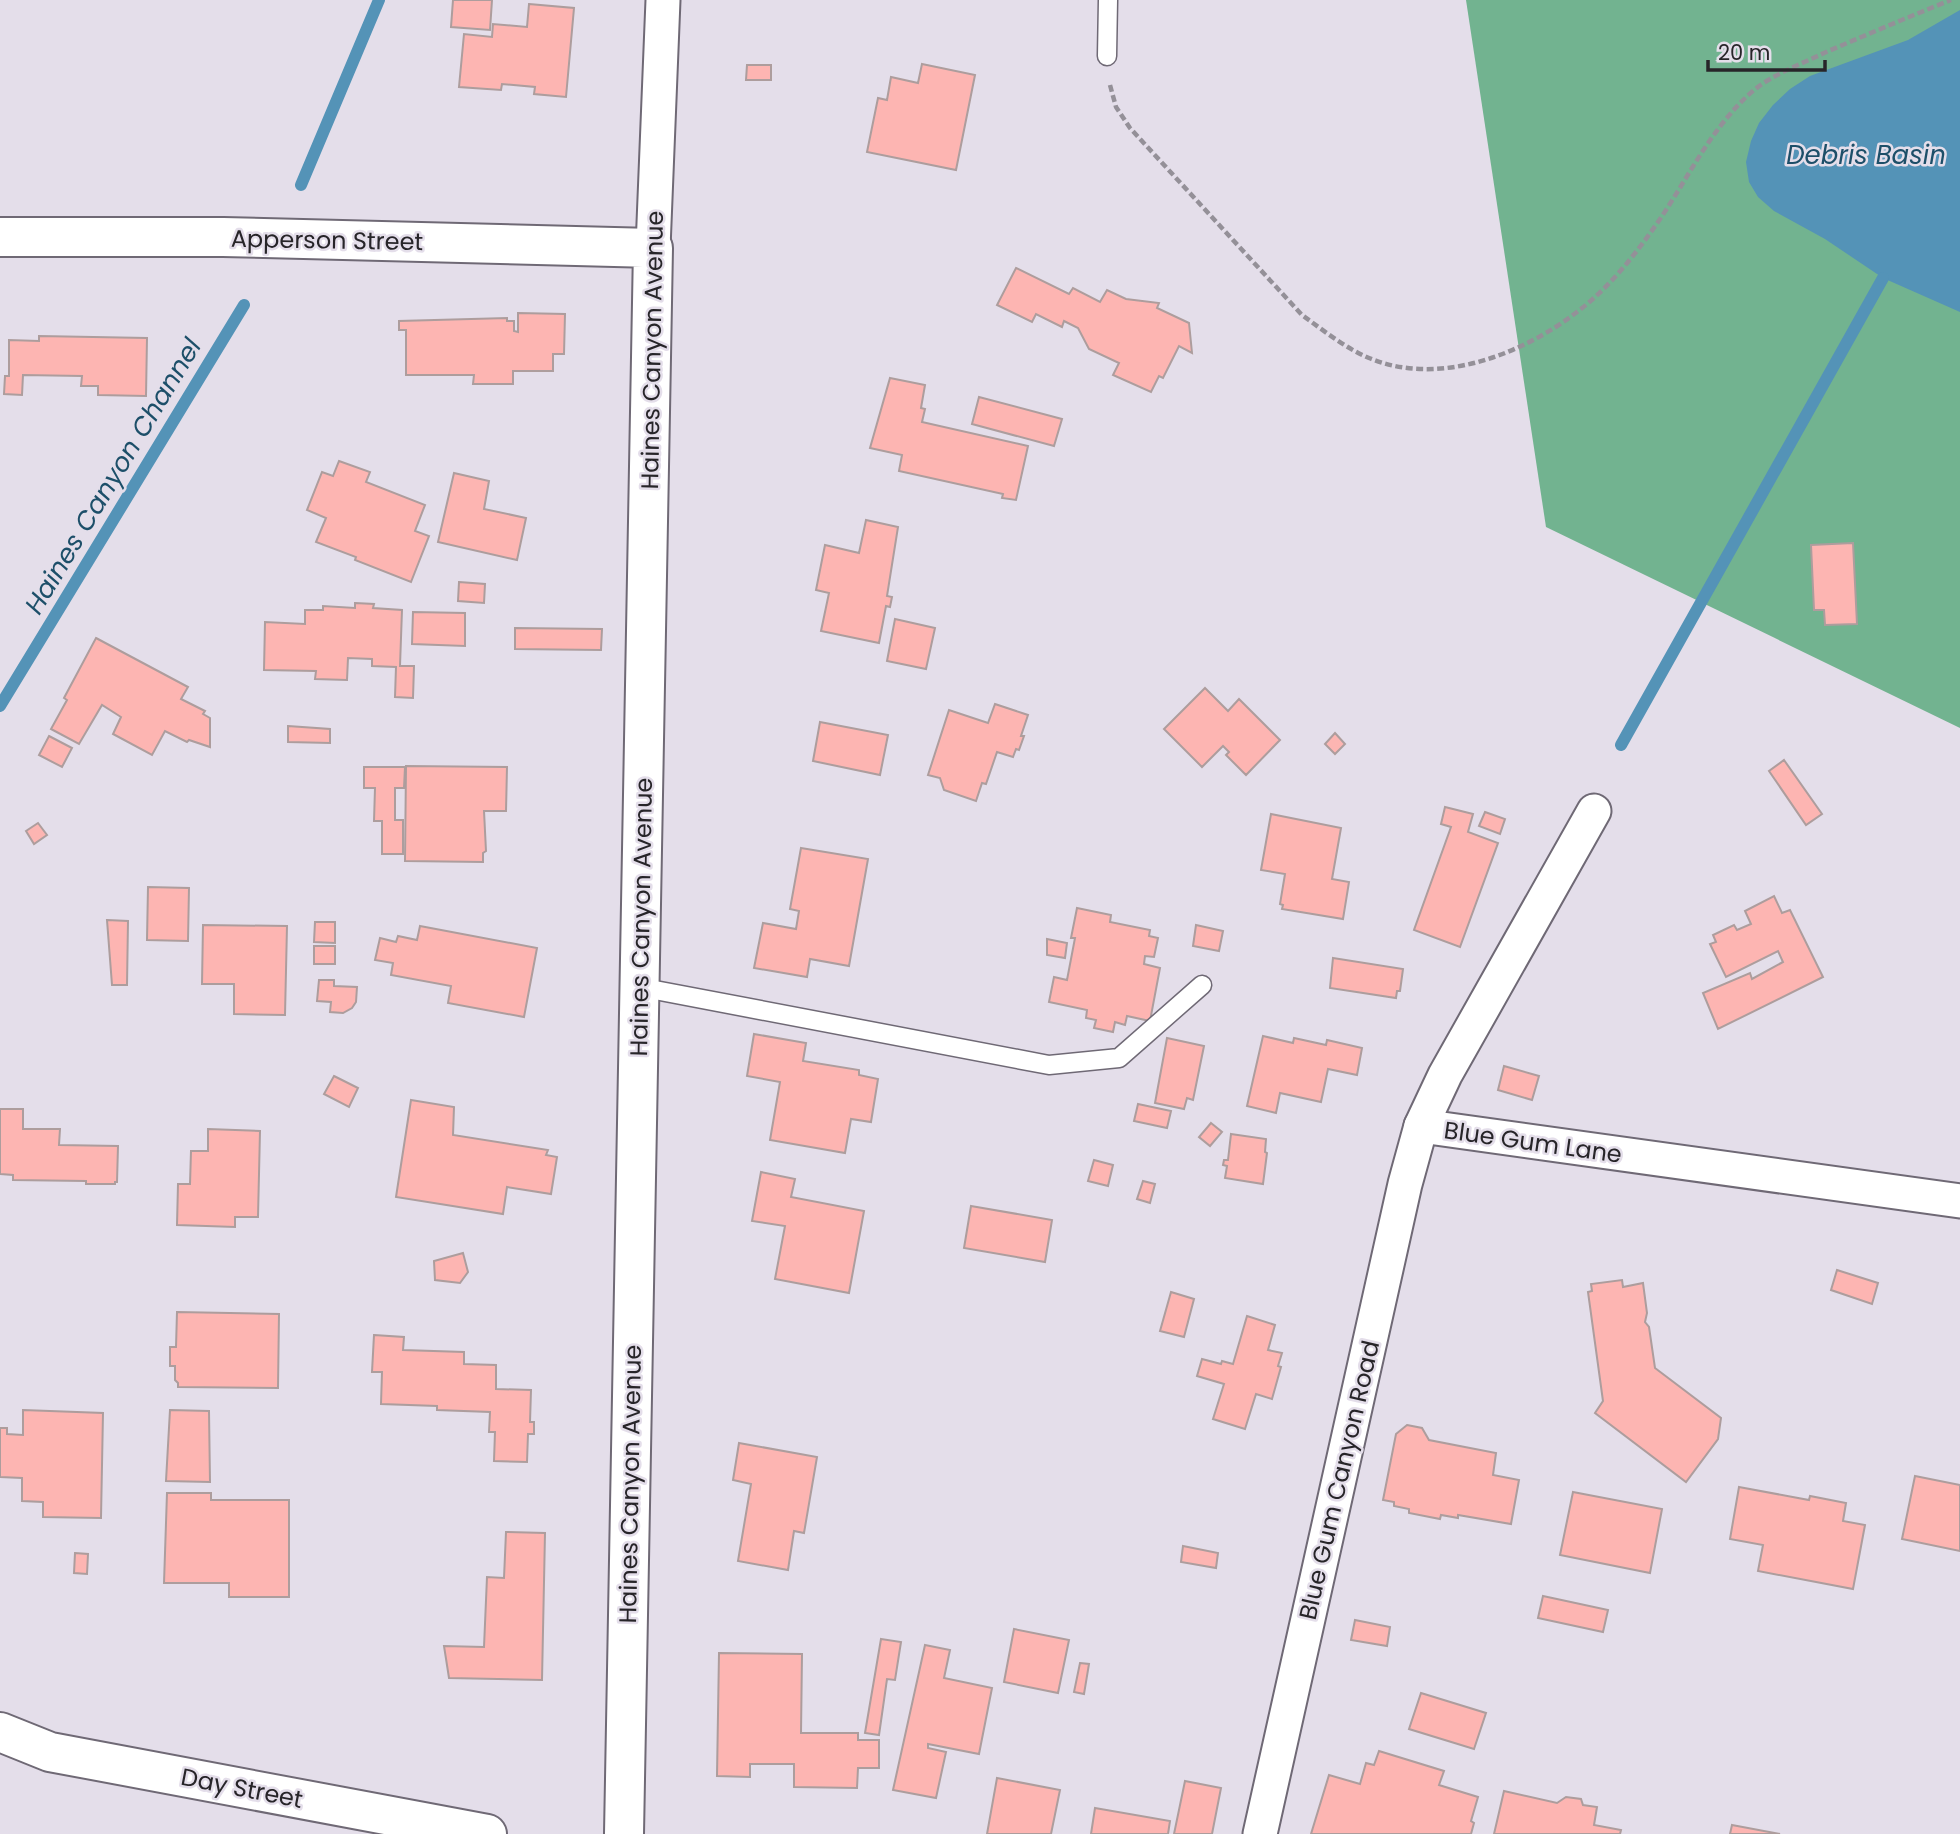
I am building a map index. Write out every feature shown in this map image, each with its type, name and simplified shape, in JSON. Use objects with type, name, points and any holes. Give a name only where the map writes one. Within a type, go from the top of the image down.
[{"type":"street","name":"Haines Canyon Avenue","points":[[624,1834],[653,248],[663,0]]},
{"type":"street","name":"Apperson Street","points":[[0,237],[223,237],[653,248]]},
{"type":"street","name":"Blue Gum Lane","points":[[1594,811],[1445,1075],[1421,1126],[1960,1201]]},
{"type":"street","name":"Blue Gum Canyon Road","points":[[1260,1834],[1405,1184],[1421,1126]]},
{"type":"street","name":"Day Street","points":[[0,1732],[50,1752],[487,1834]]},
{"type":"lane","points":[[1107,56],[1108,0]]},
{"type":"lane","points":[[639,987],[1049,1065],[1119,1058],[1202,985]]},
{"type":"path","points":[[1107,56],[1109,80],[1116,107],[1130,128],[1302,315],[1336,340],[1369,358],[1399,367],[1428,370],[1486,360],[1535,340],[1577,312],[1625,266],[1659,220],[1702,150],[1729,114],[1756,88],[1791,68],[1951,0]]},
{"type":"green space","points":[[1466,0],[1960,0],[1960,728],[1546,527]]},
{"type":"water","name":"Debris Basin","points":[[1960,10],[1960,312],[1883,278],[1825,239],[1774,211],[1758,197],[1749,182],[1746,162],[1759,123],[1790,89],[1810,76],[1908,40]]},
{"type":"building","points":[[453,0],[492,0],[490,30],[451,27]]},
{"type":"building","points":[[529,4],[574,8],[566,97],[534,94],[535,87],[502,84],[501,90],[459,87],[464,34],[492,37],[493,24],[527,27]]},
{"type":"building","points":[[922,64],[975,75],[956,170],[867,152],[878,98],[887,100],[891,77],[918,83]]},
{"type":"building","points":[[747,65],[771,65],[771,80],[746,80]]},
{"type":"building","points":[[1016,268],[1069,294],[1073,288],[1100,302],[1107,290],[1126,299],[1159,303],[1157,308],[1189,323],[1192,353],[1179,346],[1163,378],[1159,376],[1151,392],[1113,375],[1119,363],[1089,349],[1078,328],[1064,321],[1062,327],[1036,314],[1032,322],[997,305]]},
{"type":"building","points":[[518,313],[565,314],[564,354],[553,354],[553,371],[513,371],[513,384],[473,384],[474,375],[406,375],[406,330],[399,330],[399,321],[507,318],[507,321],[514,321],[514,331],[518,332]]},
{"type":"building","points":[[39,336],[147,338],[146,396],[98,395],[98,386],[81,386],[82,376],[23,375],[22,395],[4,394],[5,376],[9,376],[9,340],[39,341]]},
{"type":"building","points":[[890,378],[925,385],[921,408],[925,409],[922,422],[1028,446],[1016,500],[1002,498],[1003,494],[899,471],[902,455],[870,448]]},
{"type":"building","points":[[979,397],[1062,419],[1054,446],[972,424]]},
{"type":"building","points":[[339,461],[370,472],[366,482],[425,505],[415,531],[429,536],[411,582],[316,542],[326,518],[307,510],[322,472],[333,476]]},
{"type":"building","points":[[454,473],[489,481],[484,509],[526,518],[517,560],[438,542]]},
{"type":"building","points":[[866,520],[898,527],[887,596],[892,597],[890,607],[886,606],[879,643],[821,631],[829,593],[816,590],[825,545],[859,553]]},
{"type":"building","points":[[1853,543],[1857,624],[1825,625],[1824,610],[1814,610],[1811,545]]},
{"type":"building","points":[[459,582],[485,584],[484,603],[458,601]]},
{"type":"building","points":[[355,603],[374,604],[373,608],[402,610],[400,666],[414,666],[413,698],[395,697],[396,667],[372,666],[372,659],[348,658],[347,680],[315,679],[316,671],[264,670],[265,622],[305,624],[305,610],[323,610],[323,606],[355,608]]},
{"type":"building","points":[[413,612],[465,613],[465,646],[412,644]]},
{"type":"building","points":[[895,619],[935,628],[926,669],[887,661]]},
{"type":"building","points":[[515,628],[602,629],[601,650],[515,649]]},
{"type":"building","points":[[96,638],[188,687],[181,699],[205,711],[203,714],[210,718],[210,747],[189,740],[187,742],[165,731],[152,755],[113,734],[121,717],[102,705],[79,744],[51,729]]},
{"type":"building","points":[[1205,688],[1228,711],[1239,699],[1280,740],[1246,775],[1226,755],[1229,752],[1223,746],[1202,767],[1164,729]]},
{"type":"building","points":[[995,704],[1028,715],[1019,750],[1016,749],[1013,757],[997,752],[986,784],[982,783],[976,801],[944,790],[940,778],[928,775],[949,710],[988,723]]},
{"type":"building","points":[[820,722],[888,735],[880,775],[813,761]]},
{"type":"building","points":[[288,726],[330,729],[330,743],[288,742]]},
{"type":"building","points":[[1335,733],[1345,744],[1335,754],[1325,744]]},
{"type":"building","points":[[49,736],[72,748],[62,767],[39,755]]},
{"type":"building","points":[[1784,760],[1822,814],[1806,825],[1769,771]]},
{"type":"building","points":[[406,766],[507,767],[506,811],[484,811],[486,851],[483,853],[483,862],[405,861]]},
{"type":"building","points":[[364,767],[405,767],[404,788],[395,788],[395,820],[403,820],[403,854],[382,854],[382,821],[374,821],[375,788],[364,788]]},
{"type":"building","points":[[1445,807],[1473,814],[1468,832],[1498,843],[1460,947],[1414,930],[1451,827],[1441,824]]},
{"type":"building","points":[[1485,812],[1505,819],[1500,834],[1479,826]]},
{"type":"building","points":[[1271,814],[1341,828],[1332,879],[1349,882],[1343,919],[1282,909],[1283,905],[1280,904],[1285,874],[1261,870]]},
{"type":"building","points":[[38,823],[47,835],[34,844],[26,831]]},
{"type":"building","points":[[801,848],[868,859],[849,966],[810,959],[807,977],[754,968],[763,923],[796,929],[799,911],[790,909]]},
{"type":"building","points":[[148,887],[189,888],[188,941],[147,940]]},
{"type":"building","points":[[1774,896],[1782,913],[1790,910],[1823,977],[1718,1029],[1703,993],[1750,973],[1752,979],[1783,962],[1778,951],[1726,977],[1710,944],[1716,942],[1713,935],[1734,925],[1737,930],[1751,924],[1745,911]]},
{"type":"building","points":[[1077,908],[1111,915],[1110,922],[1150,930],[1149,936],[1158,938],[1154,957],[1145,956],[1144,964],[1160,968],[1150,1021],[1127,1016],[1125,1025],[1115,1022],[1113,1032],[1094,1028],[1096,1020],[1086,1018],[1087,1010],[1049,1002],[1054,977],[1067,980],[1075,938],[1071,938]]},
{"type":"building","points":[[107,920],[128,921],[127,985],[112,985]]},
{"type":"building","points":[[315,922],[335,922],[335,943],[314,942]]},
{"type":"building","points":[[203,925],[287,926],[285,1015],[234,1014],[234,984],[202,984]]},
{"type":"building","points":[[1196,925],[1223,931],[1219,951],[1193,946]]},
{"type":"building","points":[[420,926],[537,948],[524,1017],[448,1003],[451,986],[391,975],[393,963],[375,960],[380,938],[396,942],[398,936],[417,940]]},
{"type":"building","points":[[1047,939],[1067,943],[1065,958],[1047,955]]},
{"type":"building","points":[[314,946],[335,946],[335,964],[314,964]]},
{"type":"building","points":[[1333,958],[1403,969],[1400,991],[1397,991],[1396,998],[1330,988]]},
{"type":"building","points":[[319,980],[334,980],[334,986],[357,987],[356,1002],[352,1008],[343,1013],[330,1012],[331,1002],[317,1001]]},
{"type":"building","points":[[754,1034],[806,1043],[803,1061],[859,1070],[859,1075],[878,1079],[871,1122],[851,1119],[845,1153],[770,1140],[780,1082],[747,1076]]},
{"type":"building","points":[[1263,1036],[1293,1043],[1294,1038],[1326,1045],[1327,1040],[1362,1048],[1357,1075],[1328,1069],[1321,1102],[1280,1093],[1276,1113],[1247,1106]]},
{"type":"building","points":[[1167,1038],[1204,1046],[1193,1100],[1187,1098],[1184,1109],[1155,1103]]},
{"type":"building","points":[[1504,1066],[1539,1076],[1532,1100],[1498,1090]]},
{"type":"building","points":[[334,1076],[358,1088],[349,1107],[324,1094]]},
{"type":"building","points":[[411,1100],[454,1107],[453,1135],[548,1150],[546,1155],[557,1157],[551,1194],[507,1187],[503,1214],[396,1197]]},
{"type":"building","points":[[1138,1104],[1171,1111],[1167,1128],[1134,1121]]},
{"type":"building","points":[[0,1109],[23,1109],[23,1129],[60,1129],[59,1145],[118,1146],[117,1182],[86,1184],[86,1181],[13,1180],[13,1175],[0,1174]]},
{"type":"building","points":[[1211,1123],[1222,1132],[1210,1146],[1199,1137]]},
{"type":"building","points":[[208,1129],[260,1131],[258,1217],[235,1217],[235,1227],[177,1225],[178,1184],[190,1184],[191,1151],[208,1151]]},
{"type":"building","points":[[1231,1134],[1266,1139],[1263,1184],[1225,1178],[1227,1166],[1223,1165],[1224,1160],[1228,1160]]},
{"type":"building","points":[[1094,1160],[1113,1165],[1108,1186],[1088,1181]]},
{"type":"building","points":[[761,1172],[795,1179],[791,1197],[864,1211],[849,1293],[775,1279],[785,1226],[752,1221]]},
{"type":"building","points":[[1143,1181],[1155,1184],[1150,1203],[1137,1199]]},
{"type":"building","points":[[971,1206],[1052,1220],[1045,1262],[964,1248]]},
{"type":"building","points":[[463,1253],[468,1272],[460,1283],[435,1280],[434,1261]]},
{"type":"building","points":[[1837,1270],[1878,1283],[1872,1304],[1831,1290]]},
{"type":"building","points":[[1622,1280],[1623,1287],[1643,1283],[1647,1313],[1645,1322],[1649,1327],[1655,1368],[1721,1418],[1718,1439],[1686,1482],[1595,1413],[1603,1401],[1588,1292],[1592,1291],[1591,1284]]},
{"type":"building","points":[[1171,1292],[1194,1299],[1184,1337],[1160,1331]]},
{"type":"building","points":[[177,1312],[279,1314],[278,1388],[178,1387],[175,1366],[170,1366],[170,1347],[176,1347]]},
{"type":"building","points":[[1247,1316],[1275,1325],[1268,1350],[1282,1353],[1272,1399],[1256,1394],[1245,1429],[1213,1419],[1224,1384],[1197,1376],[1202,1359],[1233,1364]]},
{"type":"building","points":[[374,1335],[404,1337],[403,1350],[464,1352],[464,1364],[496,1365],[496,1389],[531,1390],[530,1422],[534,1422],[534,1434],[528,1434],[527,1462],[494,1461],[495,1432],[489,1432],[490,1412],[437,1410],[437,1406],[381,1404],[382,1372],[372,1372]]},
{"type":"building","points":[[23,1410],[103,1413],[101,1518],[43,1517],[43,1502],[22,1501],[22,1478],[0,1477],[0,1428],[7,1428],[7,1434],[23,1435]]},
{"type":"building","points":[[170,1410],[209,1411],[210,1482],[166,1481]]},
{"type":"building","points":[[1407,1425],[1422,1428],[1429,1440],[1496,1453],[1493,1475],[1519,1480],[1511,1524],[1458,1515],[1458,1518],[1441,1515],[1440,1519],[1409,1513],[1409,1509],[1383,1500],[1396,1434]]},
{"type":"building","points":[[739,1443],[817,1457],[804,1533],[794,1531],[788,1570],[738,1561],[751,1484],[733,1480]]},
{"type":"building","points":[[1915,1476],[1960,1485],[1960,1551],[1902,1539]]},
{"type":"building","points":[[1739,1487],[1809,1500],[1810,1496],[1846,1503],[1843,1521],[1865,1525],[1853,1589],[1758,1571],[1763,1545],[1730,1539]]},
{"type":"building","points":[[1573,1492],[1662,1509],[1650,1573],[1560,1555]]},
{"type":"building","points":[[167,1493],[211,1493],[211,1500],[289,1500],[289,1597],[229,1597],[229,1583],[164,1583]]},
{"type":"building","points":[[506,1532],[545,1533],[542,1680],[449,1678],[444,1646],[484,1647],[487,1577],[504,1578]]},
{"type":"building","points":[[1183,1546],[1218,1553],[1216,1568],[1181,1562]]},
{"type":"building","points":[[75,1553],[88,1554],[87,1574],[74,1573]]},
{"type":"building","points":[[1543,1596],[1608,1610],[1603,1632],[1538,1618]]},
{"type":"building","points":[[1355,1620],[1390,1627],[1387,1646],[1351,1640]]},
{"type":"building","points":[[1014,1629],[1069,1640],[1058,1693],[1004,1682]]},
{"type":"building","points":[[881,1639],[901,1642],[895,1680],[887,1679],[879,1735],[865,1733]]},
{"type":"building","points":[[925,1645],[950,1650],[944,1678],[992,1688],[979,1754],[928,1744],[928,1748],[946,1752],[936,1798],[893,1790]]},
{"type":"building","points":[[719,1653],[802,1654],[801,1733],[858,1733],[858,1740],[879,1740],[879,1768],[858,1768],[857,1788],[794,1787],[794,1764],[750,1764],[750,1777],[717,1776]]},
{"type":"building","points":[[1080,1663],[1089,1664],[1084,1694],[1074,1692]]},
{"type":"building","points":[[1421,1693],[1486,1713],[1474,1749],[1409,1729]]},
{"type":"building","points":[[1379,1751],[1444,1771],[1439,1785],[1478,1797],[1471,1821],[1474,1823],[1471,1834],[1311,1834],[1329,1775],[1360,1784],[1366,1763],[1374,1765]]},
{"type":"building","points":[[997,1778],[1060,1790],[1051,1834],[987,1834]]},
{"type":"building","points":[[1185,1781],[1221,1788],[1212,1834],[1174,1834]]},
{"type":"building","points":[[1504,1791],[1557,1803],[1566,1797],[1581,1799],[1583,1805],[1597,1807],[1594,1825],[1621,1830],[1620,1834],[1494,1834]]},
{"type":"building","points":[[1095,1808],[1170,1821],[1168,1834],[1091,1834]]},
{"type":"building","points":[[1732,1825],[1780,1834],[1730,1834]]},
{"type":"waterway","name":"Haines Canyon Channel","points":[[301,185],[379,0]]},
{"type":"waterway","points":[[1621,745],[1883,278]]},
{"type":"waterway","name":"Haines Canyon Channel","points":[[0,706],[244,305]]}]
